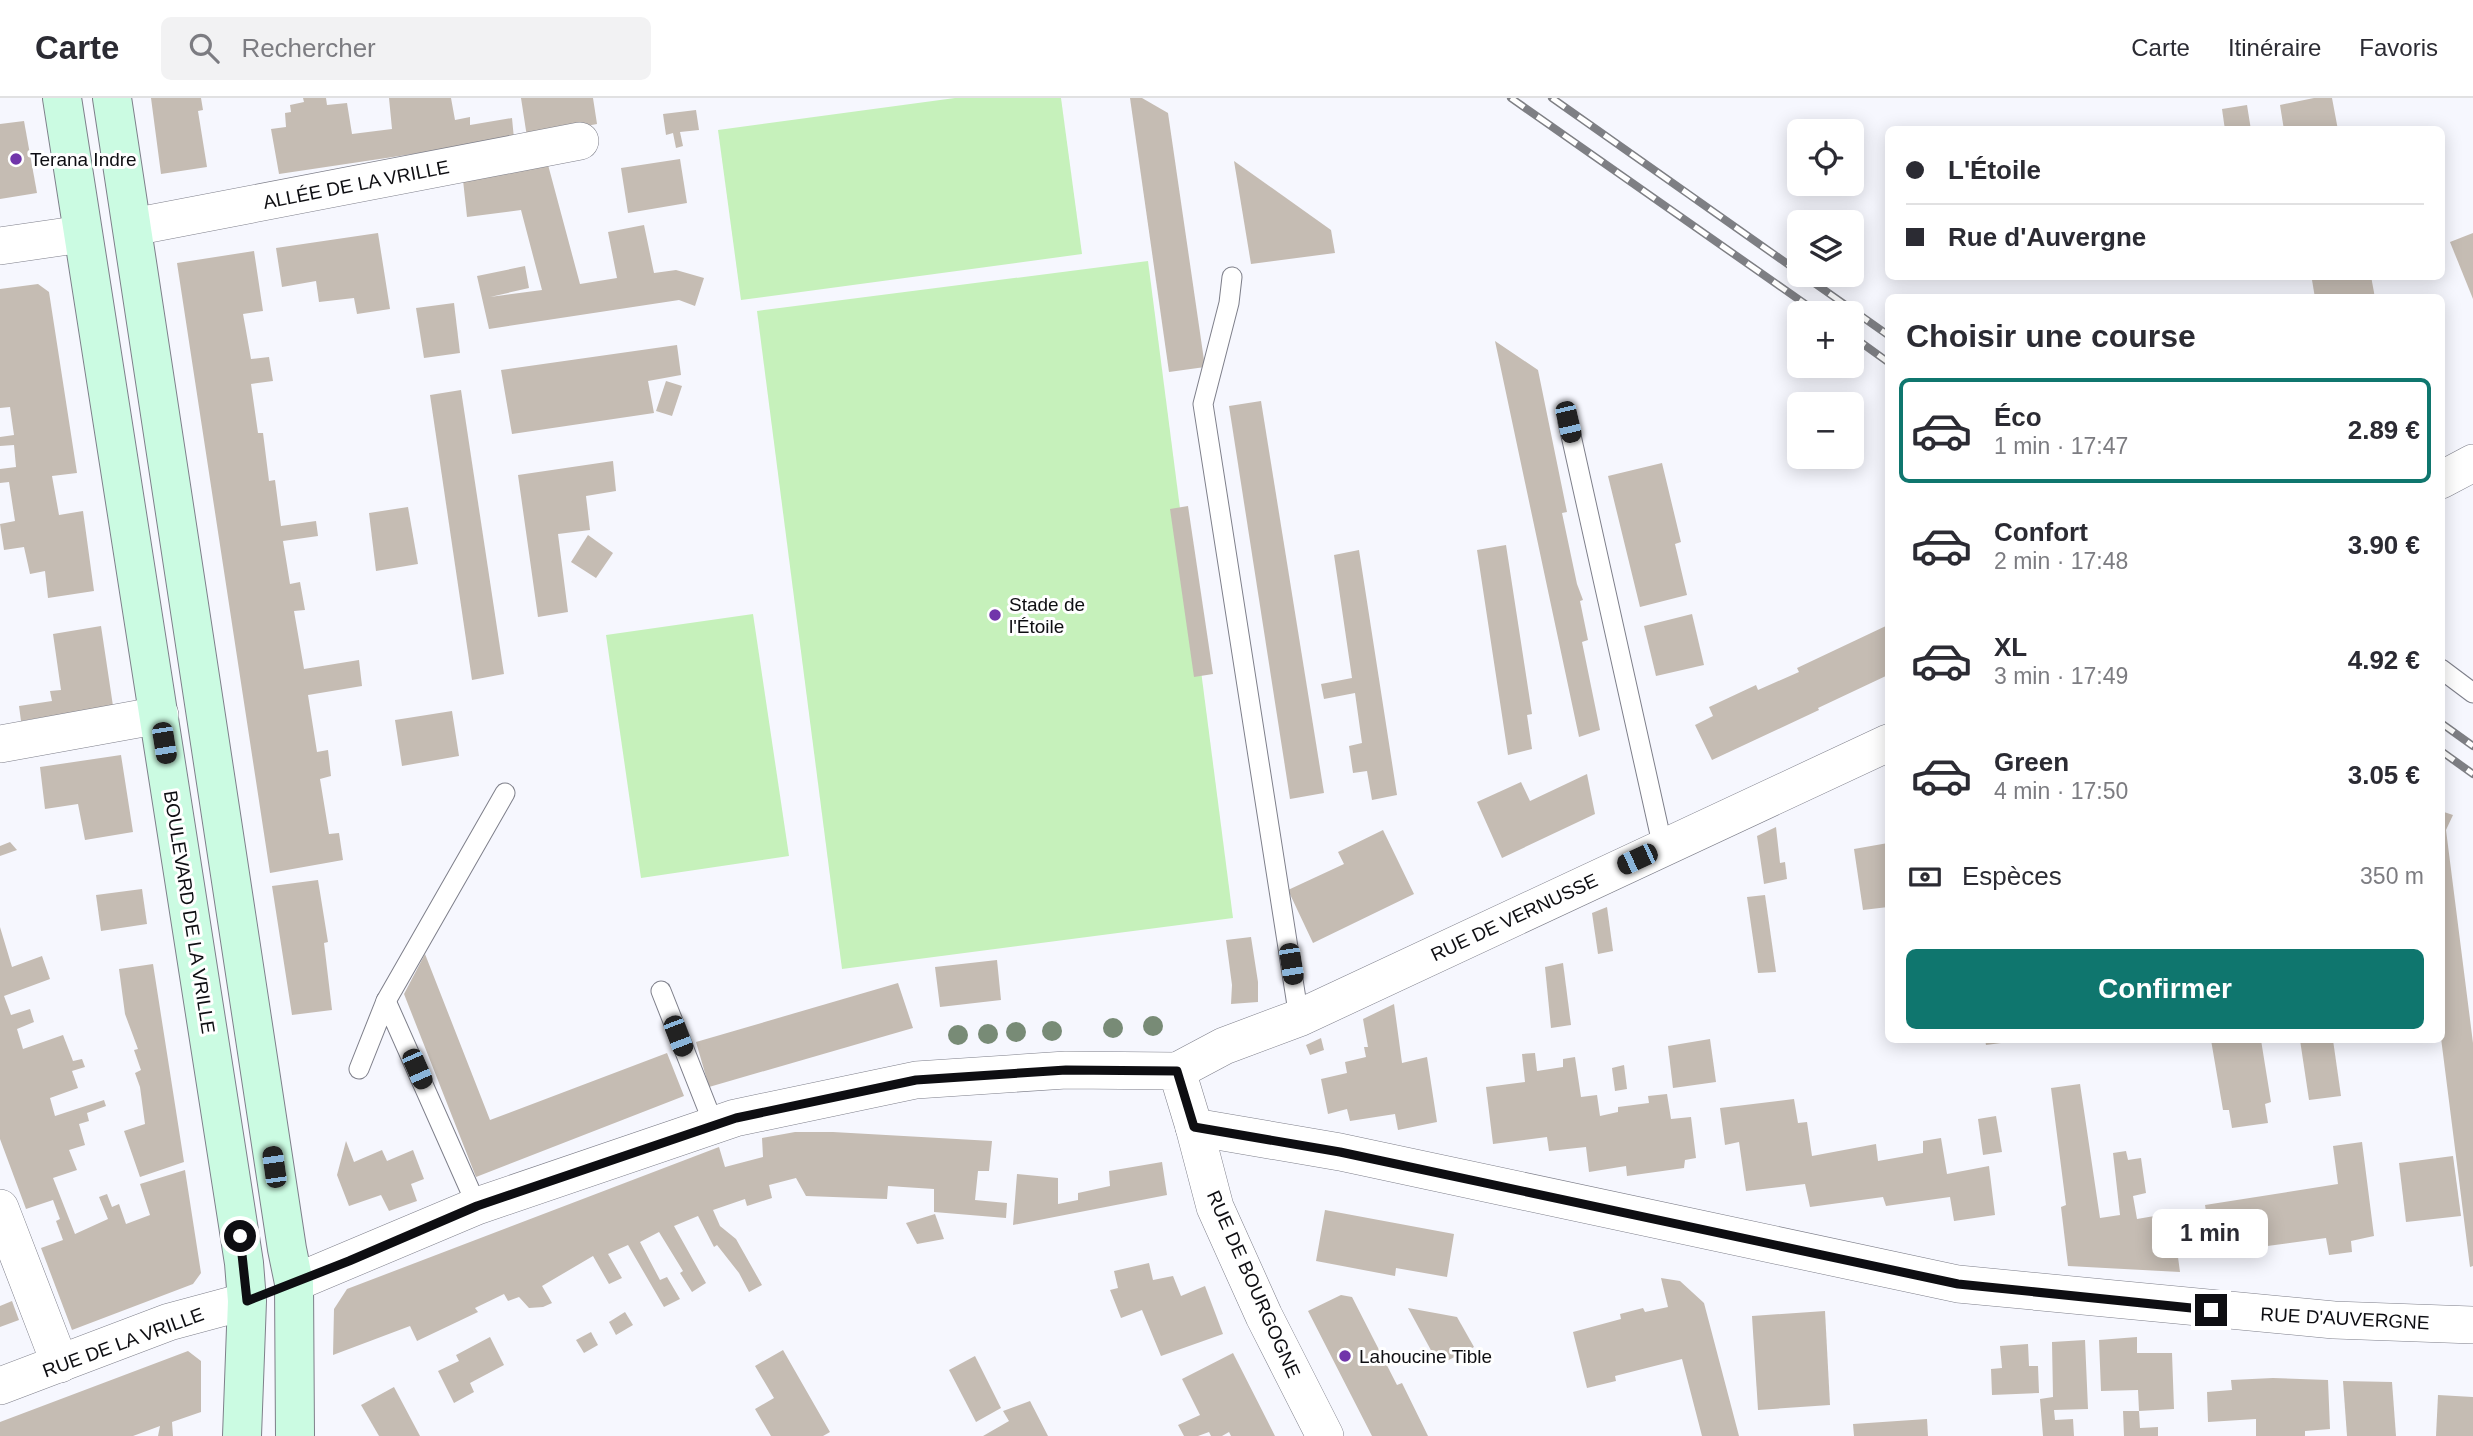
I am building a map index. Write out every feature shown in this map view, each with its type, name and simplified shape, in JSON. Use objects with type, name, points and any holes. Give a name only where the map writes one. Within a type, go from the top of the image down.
[{"type":"main road","name":"BOULEVARD DE LA VRILLE","points":[[62,98],[244,1263],[247,1301],[242,1436]]},
{"type":"main road","points":[[112,98],[294,1283],[295,1436]]},
{"type":"main road","points":[[82,234],[132,227]]},
{"type":"main road","points":[[247,1301],[294,1283]]},
{"type":"street","name":"ALLÉE DE LA VRILLE","points":[[132,227],[580,141]]},
{"type":"street","points":[[0,246],[82,234]]},
{"type":"street","points":[[2445,478],[2473,463]]},
{"type":"street","points":[[0,744],[160,715]]},
{"type":"street","name":"RUE DE VERNUSSE","points":[[1177,1071],[1224,1046],[1299,1017],[1885,744]]},
{"type":"street","points":[[294,1283],[477,1206],[714,1125],[916,1080],[1066,1070],[1177,1071],[1194,1127]]},
{"type":"street","name":"RUE D'AUVERGNE","points":[[1194,1127],[1340,1152],[1958,1284],[2334,1320],[2473,1325]]},
{"type":"street","name":"RUE DE BOURGOGNE","points":[[1194,1127],[1214,1207],[1264,1315],[1325,1436]]},
{"type":"street","points":[[0,1208],[60,1364]]},
{"type":"street","name":"RUE DE LA VRILLE","points":[[0,1386],[169,1322],[247,1301]]},
{"type":"lane","points":[[1232,277],[1229,303],[1203,404],[1299,1017]]},
{"type":"lane","points":[[1568,422],[1663,848]]},
{"type":"lane","points":[[2445,672],[2473,693]]},
{"type":"lane","points":[[359,1069],[386,1001],[505,793]]},
{"type":"lane","points":[[661,991],[714,1125]]},
{"type":"lane","points":[[386,1001],[477,1206]]},
{"type":"green space","points":[[955,98],[1061,98],[1082,254],[741,300],[718,130]]},
{"type":"green space","name":"Stade de l'Étoile","points":[[1148,261],[1233,918],[842,969],[757,311]]},
{"type":"green space","points":[[753,614],[789,856],[641,878],[606,635]]},
{"type":"building","points":[[151,98],[201,98],[203,110],[198,111],[207,167],[161,174]]},
{"type":"building","points":[[303,98],[326,98],[327,105],[347,103],[352,134],[392,129],[389,98],[451,98],[455,120],[470,117],[470,125],[512,118],[514,139],[279,174],[271,129],[286,127],[285,113],[291,112],[290,105],[304,102]]},
{"type":"building","points":[[521,98],[593,98],[597,124],[527,137]]},
{"type":"building","points":[[1130,98],[1142,98],[1168,113],[1205,367],[1169,372]]},
{"type":"building","points":[[2314,98],[2332,98],[2337,126],[2283,126],[2280,105]]},
{"type":"building","points":[[2247,105],[2250,126],[2224,126],[2222,109]]},
{"type":"building","points":[[696,110],[699,130],[680,132],[683,146],[676,148],[673,133],[666,135],[663,114]]},
{"type":"building","name":"Terana Indre","points":[[24,121],[37,193],[0,199],[0,124]]},
{"type":"building","points":[[680,159],[687,203],[628,213],[621,168]]},
{"type":"building","points":[[547,161],[580,284],[617,278],[608,232],[644,225],[654,273],[676,270],[704,278],[695,306],[679,300],[489,329],[477,276],[525,266],[529,288],[490,297],[542,290],[521,210],[467,217],[463,180],[509,173],[508,168]]},
{"type":"building","points":[[1234,161],[1331,230],[1335,253],[1251,264]]},
{"type":"building","points":[[378,233],[390,309],[357,314],[354,298],[319,302],[316,281],[282,287],[276,248]]},
{"type":"building","points":[[2473,233],[2473,299],[2450,242]]},
{"type":"building","points":[[254,251],[263,311],[243,314],[251,359],[269,357],[273,381],[251,384],[258,433],[263,433],[269,481],[275,480],[281,526],[316,521],[318,536],[283,541],[290,584],[300,582],[305,610],[294,611],[304,669],[359,660],[362,686],[308,695],[317,752],[328,750],[331,776],[320,779],[329,834],[339,833],[343,860],[270,873],[177,263]]},
{"type":"building","points":[[2312,280],[2372,280],[2374,294],[2314,294]]},
{"type":"building","points":[[38,284],[49,292],[77,473],[52,476],[59,515],[83,511],[94,591],[48,598],[45,571],[30,574],[24,547],[4,550],[0,524],[15,521],[9,482],[0,483],[0,469],[16,467],[14,445],[0,446],[0,437],[14,435],[10,407],[0,408],[0,289]]},
{"type":"building","points":[[454,303],[460,353],[424,358],[416,308]]},
{"type":"building","points":[[1495,341],[1538,370],[1567,512],[1562,513],[1583,600],[1580,601],[1588,640],[1582,642],[1600,730],[1579,737]]},
{"type":"building","points":[[677,345],[681,375],[648,381],[654,413],[512,434],[501,370]]},
{"type":"building","points":[[666,381],[682,386],[672,416],[656,411]]},
{"type":"building","points":[[461,390],[504,674],[472,680],[430,395]]},
{"type":"building","points":[[1261,401],[1324,793],[1290,799],[1229,406]]},
{"type":"building","points":[[613,461],[616,491],[586,496],[590,530],[558,534],[568,612],[538,617],[518,475]]},
{"type":"building","points":[[1662,463],[1681,542],[1675,544],[1687,595],[1640,607],[1608,476]]},
{"type":"building","points":[[1188,506],[1213,674],[1194,677],[1170,509]]},
{"type":"building","points":[[408,507],[418,564],[376,571],[369,513]]},
{"type":"building","points":[[588,535],[613,553],[596,578],[571,562]]},
{"type":"building","points":[[1506,545],[1532,714],[1527,715],[1532,749],[1508,755],[1477,550]]},
{"type":"building","points":[[1359,550],[1397,795],[1372,800],[1367,771],[1353,773],[1349,746],[1362,743],[1355,693],[1324,699],[1321,684],[1352,678],[1334,555]]},
{"type":"building","points":[[1692,614],[1704,665],[1656,676],[1644,626]]},
{"type":"building","points":[[101,626],[113,706],[21,721],[19,706],[52,701],[50,691],[61,690],[53,634]]},
{"type":"building","points":[[1885,626],[1885,676],[1712,760],[1695,725],[1713,716],[1709,707],[1756,685],[1758,690],[1799,672],[1797,668]]},
{"type":"building","points":[[452,711],[459,756],[402,766],[395,720]]},
{"type":"building","points":[[121,755],[133,832],[85,840],[78,804],[45,809],[40,767]]},
{"type":"building","points":[[1587,774],[1595,814],[1502,858],[1477,802],[1521,782],[1530,801]]},
{"type":"building","points":[[2445,812],[2453,815],[2446,830],[2473,1043],[2473,1266],[2470,1267],[2442,1043],[2445,1043]]},
{"type":"building","points":[[1776,827],[1780,863],[1785,862],[1787,879],[1764,884],[1757,836]]},
{"type":"building","points":[[1383,830],[1414,894],[1313,943],[1288,890],[1344,864],[1338,852]]},
{"type":"building","points":[[10,842],[17,850],[0,856],[0,846]]},
{"type":"building","points":[[1885,844],[1885,907],[1863,910],[1854,849]]},
{"type":"building","points":[[318,880],[328,942],[324,943],[332,1010],[292,1015],[272,886]]},
{"type":"building","points":[[142,889],[147,924],[101,931],[96,895]]},
{"type":"building","points":[[1765,895],[1776,972],[1758,973],[1747,897]]},
{"type":"building","points":[[1607,907],[1613,951],[1598,954],[1592,913]]},
{"type":"building","points":[[0,927],[12,967],[42,956],[50,979],[4,996],[11,1015],[30,1009],[34,1022],[17,1029],[23,1049],[63,1035],[73,1061],[82,1059],[85,1067],[72,1071],[78,1088],[50,1098],[55,1116],[104,1100],[106,1106],[87,1113],[89,1121],[79,1124],[85,1145],[69,1150],[77,1170],[53,1178],[75,1234],[108,1219],[99,1197],[107,1194],[112,1207],[119,1204],[126,1224],[150,1215],[140,1184],[185,1170],[201,1273],[193,1284],[72,1330],[41,1248],[63,1240],[56,1221],[60,1219],[53,1200],[26,1209],[0,1139]]},
{"type":"building","points":[[1251,937],[1258,982],[1258,1002],[1231,1004],[1232,985],[1226,940]]},
{"type":"building","points":[[425,954],[490,1120],[667,1053],[684,1096],[476,1177],[404,994]]},
{"type":"building","points":[[997,960],[1001,1000],[940,1007],[935,967]]},
{"type":"building","points":[[1563,963],[1571,1025],[1551,1028],[1545,967]]},
{"type":"building","points":[[153,964],[184,1162],[140,1177],[124,1131],[145,1124],[140,1087],[135,1073],[141,1070],[134,1050],[138,1049],[125,1014],[119,969]]},
{"type":"building","points":[[898,983],[913,1028],[709,1087],[696,1042]]},
{"type":"building","points":[[1394,1004],[1402,1063],[1427,1057],[1437,1122],[1398,1130],[1395,1114],[1350,1121],[1347,1109],[1328,1114],[1321,1079],[1347,1073],[1345,1062],[1366,1057],[1364,1047],[1368,1047],[1363,1019]]},
{"type":"building","points":[[1321,1038],[1324,1050],[1310,1055],[1306,1045]]},
{"type":"building","points":[[1710,1039],[1716,1082],[1673,1088],[1668,1046]]},
{"type":"building","points":[[2212,1043],[2261,1043],[2271,1102],[2265,1104],[2268,1123],[2232,1128],[2229,1110],[2223,1110]]},
{"type":"building","points":[[2300,1043],[2333,1043],[2341,1096],[2309,1100]]},
{"type":"building","points":[[1535,1053],[1537,1071],[1563,1067],[1563,1059],[1575,1057],[1581,1097],[1597,1095],[1600,1116],[1618,1112],[1618,1107],[1649,1103],[1648,1096],[1667,1094],[1671,1119],[1691,1117],[1696,1158],[1685,1160],[1684,1168],[1627,1176],[1626,1166],[1589,1172],[1586,1147],[1549,1151],[1547,1137],[1493,1144],[1486,1087],[1525,1082],[1522,1054]]},
{"type":"building","points":[[1624,1065],[1627,1089],[1615,1091],[1612,1068]]},
{"type":"building","points":[[2080,1084],[2100,1218],[2120,1215],[2113,1153],[2126,1151],[2128,1160],[2141,1158],[2146,1193],[2133,1196],[2137,1219],[2172,1213],[2180,1272],[2068,1266],[2061,1207],[2066,1205],[2051,1088]]},
{"type":"building","points":[[1794,1099],[1798,1123],[1807,1122],[1812,1156],[1876,1144],[1878,1161],[1923,1153],[1923,1141],[1941,1138],[1947,1174],[1989,1166],[1995,1215],[1954,1221],[1950,1197],[1886,1206],[1883,1197],[1810,1207],[1805,1184],[1746,1191],[1739,1142],[1725,1145],[1720,1108]]},
{"type":"building","points":[[1996,1116],[2002,1152],[1983,1155],[1978,1119]]},
{"type":"building","points":[[795,1132],[992,1141],[989,1171],[978,1171],[975,1200],[1007,1203],[1006,1218],[934,1212],[934,1189],[888,1186],[887,1199],[806,1196],[796,1178],[769,1185],[772,1198],[747,1206],[745,1199],[713,1210],[720,1226],[736,1239],[762,1285],[749,1292],[739,1273],[717,1245],[714,1247],[698,1216],[674,1226],[706,1283],[692,1292],[680,1273],[683,1271],[659,1232],[640,1242],[660,1280],[667,1277],[680,1299],[664,1307],[628,1245],[608,1254],[622,1278],[609,1284],[593,1256],[542,1286],[552,1303],[543,1307],[529,1308],[519,1297],[508,1301],[504,1294],[475,1308],[478,1312],[417,1341],[410,1326],[333,1355],[334,1309],[347,1289],[719,1147],[725,1167],[763,1157],[762,1138]]},
{"type":"building","points":[[346,1141],[354,1162],[382,1150],[387,1161],[413,1150],[424,1179],[411,1184],[417,1201],[389,1211],[381,1195],[349,1206],[337,1175]]},
{"type":"building","points":[[2362,1142],[2374,1236],[2351,1241],[2352,1252],[2329,1255],[2326,1238],[2260,1247],[2261,1254],[2242,1257],[2240,1247],[2212,1251],[2205,1205],[2338,1184],[2333,1146]]},
{"type":"building","points":[[2453,1156],[2461,1216],[2406,1222],[2399,1163]]},
{"type":"building","points":[[1162,1162],[1167,1195],[1013,1225],[1017,1174],[1058,1178],[1058,1204],[1078,1200],[1078,1193],[1110,1186],[1109,1171]]},
{"type":"building","points":[[1325,1210],[1454,1234],[1447,1277],[1396,1268],[1395,1276],[1316,1261]]},
{"type":"building","points":[[935,1214],[944,1239],[917,1244],[906,1223]]},
{"type":"building","points":[[1149,1263],[1153,1280],[1173,1276],[1181,1296],[1205,1286],[1223,1334],[1161,1356],[1142,1310],[1121,1318],[1110,1290],[1118,1288],[1114,1271]]},
{"type":"building","points":[[1661,1278],[1680,1281],[1704,1303],[1739,1436],[1702,1436],[1682,1359],[1615,1376],[1616,1381],[1587,1388],[1573,1332],[1621,1319],[1620,1314],[1643,1308],[1645,1312],[1668,1307]]},
{"type":"building","points":[[1341,1295],[1352,1297],[1397,1385],[1402,1383],[1428,1436],[1372,1436],[1308,1311]]},
{"type":"building","points":[[12,1301],[19,1320],[0,1327],[0,1306]]},
{"type":"building","points":[[1408,1308],[1457,1317],[1474,1347],[1439,1365]]},
{"type":"building","points":[[1825,1311],[1830,1405],[1758,1410],[1752,1316]]},
{"type":"building","points":[[625,1312],[633,1325],[616,1335],[609,1322]]},
{"type":"building","points":[[591,1332],[598,1345],[584,1353],[576,1340]]},
{"type":"building","points":[[490,1337],[504,1365],[470,1383],[474,1392],[454,1403],[438,1371],[459,1361],[456,1355]]},
{"type":"building","points":[[2137,1337],[2137,1353],[2172,1353],[2174,1409],[2139,1411],[2138,1390],[2101,1391],[2099,1340]]},
{"type":"building","points":[[2085,1340],[2088,1409],[2054,1410],[2055,1420],[2073,1419],[2074,1436],[2043,1436],[2040,1399],[2053,1397],[2052,1342]]},
{"type":"building","points":[[2028,1344],[2029,1366],[2038,1366],[2039,1393],[1992,1395],[1991,1369],[2002,1368],[2000,1346]]},
{"type":"building","points":[[783,1350],[830,1432],[823,1436],[771,1436],[755,1409],[774,1398],[755,1366]]},
{"type":"building","points":[[188,1351],[201,1361],[201,1412],[172,1422],[173,1436],[158,1436],[160,1426],[133,1436],[0,1436],[0,1422]]},
{"type":"building","points":[[1233,1353],[1275,1436],[1231,1436],[1229,1432],[1222,1436],[1211,1436],[1209,1432],[1198,1436],[1184,1436],[1178,1425],[1200,1415],[1182,1379]]},
{"type":"building","points":[[975,1356],[1001,1408],[976,1422],[949,1370]]},
{"type":"building","points":[[2231,1380],[2328,1380],[2330,1429],[2305,1431],[2305,1436],[2256,1436],[2256,1419],[2208,1422],[2207,1392],[2232,1390]]},
{"type":"building","points":[[2343,1381],[2392,1382],[2396,1436],[2347,1436]]},
{"type":"building","points":[[394,1387],[420,1436],[379,1436],[361,1405]]},
{"type":"building","points":[[2438,1395],[2473,1397],[2473,1436],[2436,1436]]},
{"type":"building","points":[[1030,1401],[1048,1436],[983,1436],[1009,1421],[1003,1411]]},
{"type":"building","points":[[2123,1411],[2139,1411],[2140,1428],[2158,1427],[2158,1436],[2124,1436]]},
{"type":"building","points":[[1927,1419],[1928,1436],[1854,1436],[1853,1424]]},
{"type":"railway","points":[[1511,98],[1801,301]]},
{"type":"railway","points":[[1552,98],[1787,264]]},
{"type":"railway","points":[[1820,287],[1885,333]]},
{"type":"railway","points":[[1864,345],[1885,360]]},
{"type":"railway","points":[[2445,726],[2473,746]]},
{"type":"railway","points":[[2445,754],[2473,774]]},
{"type":"place","name":"Terana Indre","points":[[16,159]]},
{"type":"place","name":"Stade de l'Étoile","points":[[995,615]]},
{"type":"place","name":"Lahoucine Tible","points":[[1345,1356]]},
{"type":"route","points":[[240,1236],[247,1301],[477,1206],[736,1118],[916,1080],[1066,1070],[1177,1071],[1194,1127],[1340,1152],[1958,1284],[2211,1310]]}]
